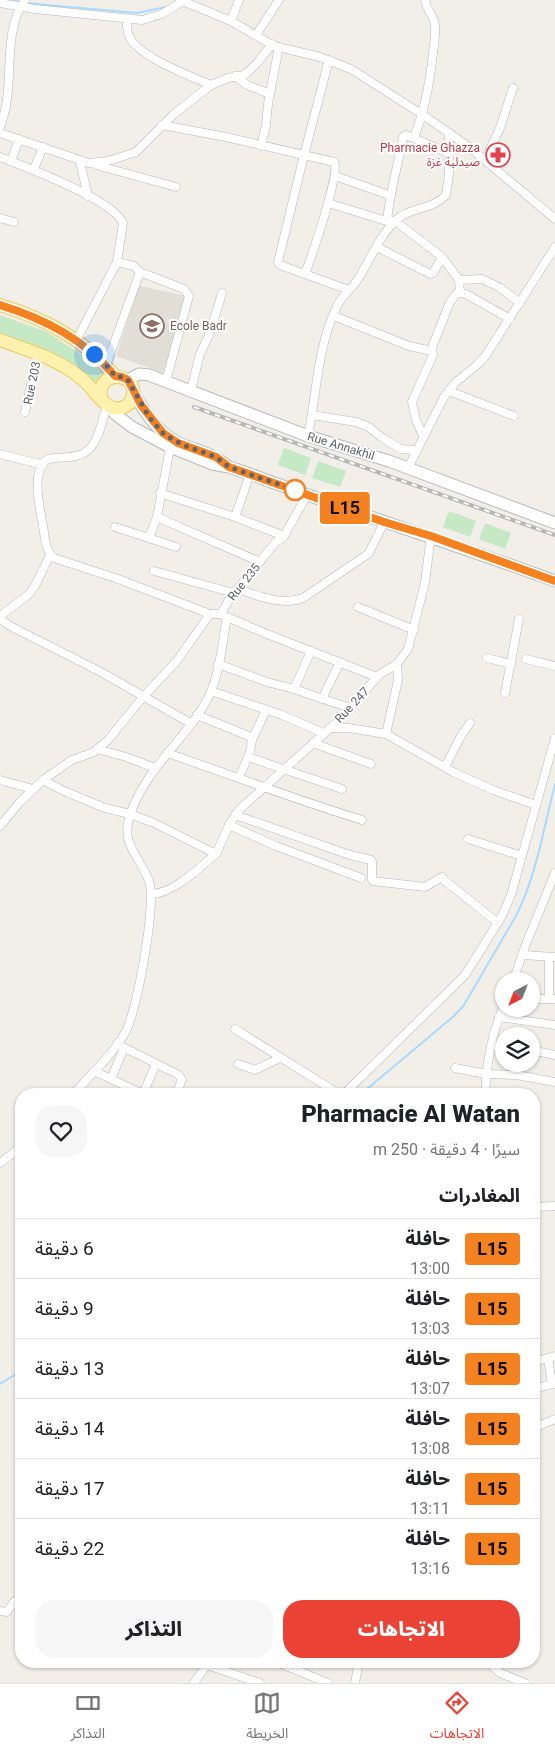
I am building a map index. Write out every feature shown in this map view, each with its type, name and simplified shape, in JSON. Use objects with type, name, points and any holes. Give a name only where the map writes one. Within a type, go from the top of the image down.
[{"type":"main road","points":[[0,305],[30,314],[48,322],[106,365],[115,376]]},
{"type":"main road","points":[[0,340],[38,354],[69,369],[91,387],[115,414],[132,427],[171,443],[212,464],[250,474],[555,580]]},
{"type":"main road","name":"Rue Annakhil","points":[[128,380],[136,375],[144,374],[166,381],[308,436],[408,468],[555,523]]},
{"type":"main road","points":[[134,392],[130,403],[115,409],[106,404],[101,391],[104,383],[115,376],[128,380],[149,417],[171,443]]},
{"type":"street","points":[[231,21],[238,0]]},
{"type":"street","points":[[256,35],[280,0]]},
{"type":"street","points":[[414,137],[423,115],[431,74],[435,29],[434,21],[425,0]]},
{"type":"street","points":[[0,3],[22,3],[142,20],[152,18],[181,1],[231,21],[275,46],[329,60],[351,69],[449,133],[485,160],[555,219]]},
{"type":"street","points":[[0,127],[5,110],[7,52],[13,20],[22,3]]},
{"type":"street","points":[[127,19],[128,33],[133,43],[141,50],[174,69],[211,85]]},
{"type":"street","points":[[89,164],[108,161],[136,152],[188,102],[211,85],[235,76],[244,75],[275,46]]},
{"type":"street","points":[[261,146],[266,125],[275,46]]},
{"type":"street","points":[[329,60],[278,262],[280,266],[348,290]]},
{"type":"street","points":[[235,76],[247,85],[270,94]]},
{"type":"street","points":[[485,160],[500,128],[513,88]]},
{"type":"street","points":[[162,125],[333,160],[336,164],[335,176],[305,274]]},
{"type":"street","points":[[0,133],[80,162],[176,187]]},
{"type":"street","points":[[308,436],[318,363],[337,306],[358,280],[391,221],[444,198],[448,186],[449,133]]},
{"type":"street","points":[[391,221],[390,194],[403,137],[406,135],[414,137],[448,153]]},
{"type":"street","points":[[11,161],[19,139]]},
{"type":"street","points":[[34,170],[43,147]]},
{"type":"street","points":[[0,157],[49,175],[108,208],[123,223],[117,262],[76,341]]},
{"type":"street","points":[[80,162],[88,196]]},
{"type":"street","points":[[335,176],[390,194]]},
{"type":"street","points":[[328,203],[391,221],[442,257],[459,280],[460,292]]},
{"type":"street","points":[[1,222],[14,222]]},
{"type":"street","points":[[376,247],[430,274],[433,273],[442,257]]},
{"type":"street","points":[[408,468],[423,436],[454,383],[481,361],[555,247]]},
{"type":"street","points":[[117,262],[134,266],[140,272],[184,289],[190,296],[166,381]]},
{"type":"street","points":[[106,365],[140,272]]},
{"type":"street","points":[[459,280],[482,279],[499,287],[520,303]]},
{"type":"street","points":[[460,292],[510,319]]},
{"type":"street","points":[[423,436],[416,420],[412,402],[433,355],[431,350],[453,298],[456,293],[460,292]]},
{"type":"street","points":[[191,390],[200,354],[210,333],[222,293]]},
{"type":"street","points":[[334,316],[408,346],[431,350]]},
{"type":"street","name":"Rue 203","points":[[26,412],[38,354]]},
{"type":"street","points":[[449,391],[514,416]]},
{"type":"street","points":[[0,826],[20,802],[43,780],[72,760],[97,750],[108,740],[143,697],[176,662],[210,614],[118,579],[54,558],[47,549],[38,482],[43,465],[48,459],[74,457],[88,451],[96,441],[106,404]]},
{"type":"street","points":[[312,415],[356,422],[368,427],[401,449],[416,450]]},
{"type":"street","points":[[149,538],[156,517],[171,443]]},
{"type":"street","points":[[0,454],[43,465]]},
{"type":"street","points":[[235,517],[250,474]]},
{"type":"street","points":[[160,493],[235,517],[284,536]]},
{"type":"street","name":"Rue 235","points":[[210,614],[224,616],[236,591],[275,543],[284,536],[307,495]]},
{"type":"street","points":[[156,517],[260,562]]},
{"type":"street","points":[[154,571],[281,601],[290,601],[303,598],[368,554],[384,522]]},
{"type":"street","points":[[115,527],[176,547]]},
{"type":"street","name":"Rue 247","points":[[218,850],[235,815],[350,708],[377,677],[388,668],[397,664],[408,649],[425,583],[431,536]]},
{"type":"street","points":[[50,555],[35,586],[28,595],[0,617],[5,623],[37,641],[101,672],[190,723]]},
{"type":"street","points":[[358,607],[414,630]]},
{"type":"street","points":[[111,1079],[134,1007],[148,943],[153,894],[149,880],[128,842],[126,833],[130,814],[146,781],[197,715],[211,692],[218,664],[224,616],[377,677]]},
{"type":"street","points":[[504,693],[519,619]]},
{"type":"street","points":[[294,689],[312,652]]},
{"type":"street","points":[[487,658],[511,664]]},
{"type":"street","points":[[526,659],[555,666]]},
{"type":"street","points":[[322,699],[340,662]]},
{"type":"street","points":[[218,664],[267,682],[350,708]]},
{"type":"street","points":[[386,734],[398,680],[397,664]]},
{"type":"street","points":[[211,692],[326,731],[349,728],[386,734],[493,790],[536,805]]},
{"type":"street","points":[[239,777],[248,757],[252,740],[266,710]]},
{"type":"street","points":[[197,715],[248,734],[252,740]]},
{"type":"street","points":[[445,766],[470,723]]},
{"type":"street","points":[[350,1088],[457,984],[474,963],[498,923],[511,895],[555,738]]},
{"type":"street","points":[[313,743],[371,764]]},
{"type":"street","points":[[97,750],[126,757],[155,768]]},
{"type":"street","points":[[167,753],[239,777],[310,804],[362,820]]},
{"type":"street","points":[[248,757],[342,789]]},
{"type":"street","points":[[0,780],[33,789]]},
{"type":"street","points":[[43,780],[105,808],[130,814],[218,850],[171,888],[162,893],[153,894]]},
{"type":"street","points":[[235,815],[350,855],[371,860],[373,881],[425,887],[442,877],[498,923]]},
{"type":"street","points":[[229,825],[276,846],[361,878]]},
{"type":"street","points":[[468,839],[522,856]]},
{"type":"street","points":[[516,972],[555,873]]},
{"type":"street","points":[[522,954],[552,957],[552,999]]},
{"type":"street","points":[[485,1088],[490,1046],[499,1018]]},
{"type":"street","points":[[505,1018],[555,1026]]},
{"type":"street","points":[[235,1029],[329,1088]]},
{"type":"street","points":[[120,1046],[181,1077],[182,1082],[179,1088]]},
{"type":"street","points":[[79,1088],[120,1046]]},
{"type":"street","points":[[490,1046],[495,1046]]},
{"type":"street","points":[[540,1052],[555,1055]]},
{"type":"street","points":[[238,1064],[256,1070],[280,1058]]},
{"type":"street","points":[[146,1088],[156,1064]]},
{"type":"street","points":[[455,1068],[486,1074],[517,1075],[555,1082]]},
{"type":"street","points":[[94,1071],[130,1088]]},
{"type":"street","points":[[0,1163],[15,1154]]},
{"type":"street","points":[[540,1206],[555,1206]]},
{"type":"street","points":[[540,1387],[553,1383],[552,1357]]},
{"type":"street","points":[[540,1425],[555,1419]]},
{"type":"street","points":[[0,1611],[7,1612],[15,1601]]},
{"type":"street","points":[[194,1683],[204,1668]]},
{"type":"street","points":[[221,1668],[260,1683]]},
{"type":"street","points":[[291,1668],[328,1683]]},
{"type":"street","points":[[355,1683],[358,1668]]},
{"type":"street","points":[[495,1668],[500,1672],[526,1683]]},
{"type":"shaded area","name":"Ecole Badr","points":[[139,286],[187,296],[163,373],[116,356]]},
{"type":"green space","points":[[0,315],[47,332],[106,371],[94,384],[0,337]]},
{"type":"green space","points":[[284,448],[311,458],[305,475],[278,465]]},
{"type":"green space","points":[[318,461],[346,471],[340,487],[312,478]]},
{"type":"green space","points":[[449,511],[476,521],[470,537],[443,527]]},
{"type":"green space","points":[[485,523],[511,533],[505,549],[479,539]]},
{"type":"waterway","points":[[6,0],[21,2]]},
{"type":"waterway","points":[[25,3],[137,13],[166,7]]},
{"type":"waterway","points":[[368,1088],[454,1016],[464,1005],[517,914],[524,898],[535,866],[555,784]]},
{"type":"waterway","points":[[0,1384],[15,1375]]},
{"type":"railway","points":[[194,407],[555,535]]},
{"type":"bus line","name":"L15","points":[[0,305],[30,314],[59,328],[94,354],[115,376],[128,380],[137,399],[149,417],[163,433],[178,443],[216,457],[229,467],[384,522],[431,536],[555,581]]},
{"type":"place","name":"Pharmacie Ghazza صيدلية غزة","points":[[498,155]]},
{"type":"place","name":"Ecole Badr","points":[[152,326]]},
{"type":"route","points":[[94,354],[115,376],[128,380],[137,399],[163,433],[178,443],[216,457],[229,467],[295,490]]}]
